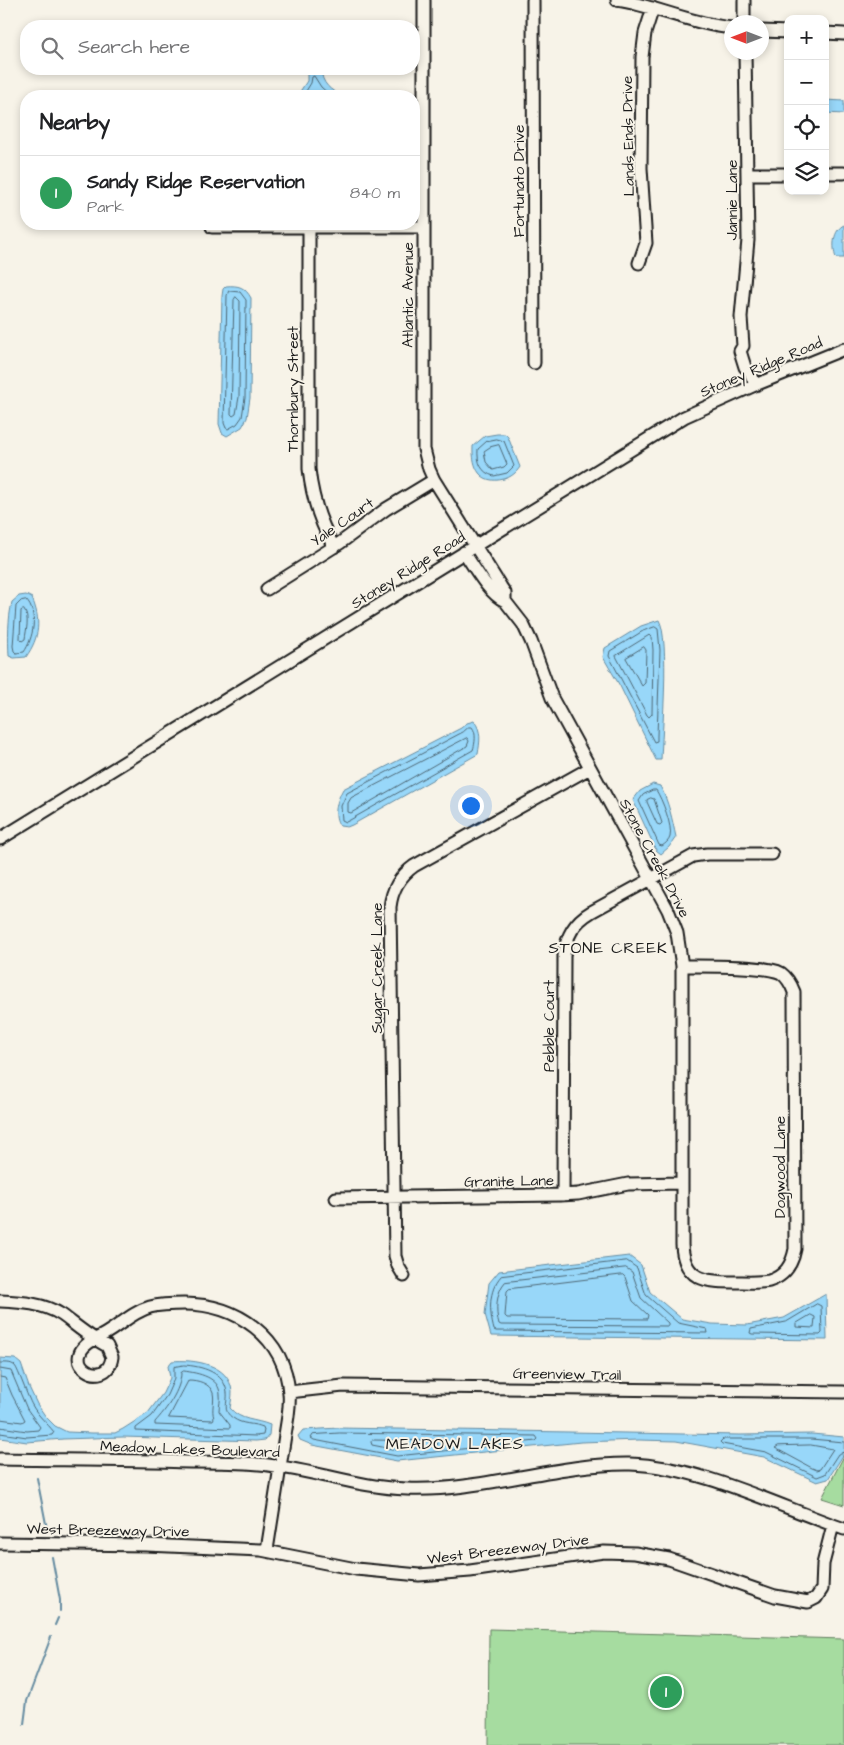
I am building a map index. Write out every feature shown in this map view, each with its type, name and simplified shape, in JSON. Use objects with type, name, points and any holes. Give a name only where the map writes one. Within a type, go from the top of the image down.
[{"type":"street","name":"Atlantic Avenue","points":[[424,0],[423,441],[426,461],[434,480],[475,546]]},
{"type":"street","name":"Fortunato Drive","points":[[533,0],[534,362]]},
{"type":"street","points":[[617,0],[724,26]]},
{"type":"street","points":[[744,0],[744,15]]},
{"type":"street","name":"Lands Ends Drive","points":[[639,263],[646,243],[641,168],[642,58],[645,33],[653,8]]},
{"type":"street","points":[[769,31],[784,32]]},
{"type":"street","points":[[829,33],[844,34]]},
{"type":"street","name":"Jannie Lane","points":[[745,60],[748,245],[741,325],[743,346],[748,350],[752,366],[750,372],[755,385]]},
{"type":"street","points":[[829,173],[844,173]]},
{"type":"street","points":[[748,174],[784,174]]},
{"type":"street","name":"Thornbury Street","points":[[309,230],[309,469],[316,508],[323,527],[334,547]]},
{"type":"street","name":"Stoney Ridge Road","points":[[0,839],[684,417],[755,385],[844,349]]},
{"type":"street","name":"Yale Court","points":[[267,588],[334,547],[386,509],[434,480]]},
{"type":"street","name":"Stone Creek Drive","points":[[475,546],[505,593],[505,601]]},
{"type":"street","name":"Stone Creek Drive","points":[[464,552],[496,596],[505,601],[523,624],[552,698],[674,923],[681,950],[682,966],[682,1184]]},
{"type":"street","name":"Sugar Creek Lane","points":[[404,1276],[395,1256],[390,907],[394,889],[403,875],[419,862],[590,768]]},
{"type":"street","name":"Pebble Court","points":[[563,1195],[564,956],[566,942],[572,929],[584,916],[697,855],[772,854]]},
{"type":"street","name":"Dogwood Lane","points":[[682,966],[770,969],[788,979],[794,992],[795,1249],[791,1263],[785,1272],[776,1279],[762,1282],[711,1282],[694,1275],[686,1265],[682,1254],[682,1184]]},
{"type":"street","name":"Granite Lane","points":[[336,1198],[563,1195],[578,1194],[628,1184],[682,1184]]},
{"type":"street","points":[[0,1301],[29,1303],[55,1312],[94,1339],[128,1317],[153,1306],[173,1304],[214,1306],[240,1317],[260,1332],[272,1346],[281,1362],[289,1392],[288,1416],[267,1550]]},
{"type":"street","name":"Greenview Trail","points":[[289,1392],[352,1386],[844,1392]]},
{"type":"street","name":"Meadow Lakes Boulevard","points":[[0,1459],[254,1463],[381,1486],[409,1489],[457,1486],[592,1466],[613,1464],[646,1465],[672,1469],[703,1478],[839,1527]]},
{"type":"street","name":"West Breezeway Drive","points":[[0,1542],[267,1550],[356,1570],[419,1575],[470,1571],[604,1552],[636,1553],[682,1563],[775,1596],[808,1602],[819,1596],[822,1589],[823,1564],[839,1527]]},
{"type":"green space","points":[[844,1456],[844,1505],[822,1498]]},
{"type":"green space","points":[[489,1629],[844,1639],[844,1745],[488,1745]]},
{"type":"water","points":[[307,75],[322,75],[327,86],[333,90],[301,90],[307,81]]},
{"type":"water","points":[[829,100],[844,101],[844,114],[829,113]]},
{"type":"water","points":[[844,225],[844,258],[836,258],[834,239],[840,227]]},
{"type":"water","points":[[226,286],[241,288],[251,298],[250,398],[247,418],[242,427],[227,436],[222,433],[219,424],[222,296],[223,289]]},
{"type":"water","points":[[505,434],[508,437],[520,467],[509,477],[496,480],[483,477],[479,473],[474,461],[473,446],[485,436]]},
{"type":"water","points":[[26,595],[32,598],[35,606],[38,628],[31,650],[26,657],[14,658],[9,656],[12,602],[19,596]]},
{"type":"water","points":[[659,620],[662,630],[665,666],[661,760],[656,760],[620,686],[603,657],[605,648],[641,626]]},
{"type":"water","points":[[474,721],[477,725],[480,741],[478,754],[352,825],[347,827],[340,826],[336,812],[337,803],[343,789]]},
{"type":"water","points":[[653,784],[660,786],[666,798],[676,837],[661,854],[656,850],[633,800],[640,791]]},
{"type":"water","points":[[629,1256],[641,1265],[650,1292],[682,1319],[712,1324],[747,1325],[784,1318],[826,1294],[827,1340],[491,1336],[485,1314],[489,1283],[499,1271]]},
{"type":"water","points":[[0,1358],[15,1359],[21,1364],[37,1404],[55,1426],[67,1432],[115,1433],[123,1429],[148,1413],[163,1393],[170,1378],[168,1366],[172,1361],[190,1361],[209,1365],[225,1375],[230,1383],[232,1392],[230,1408],[243,1418],[270,1425],[269,1435],[265,1440],[256,1441],[123,1437],[27,1442],[0,1438]]},
{"type":"water","points":[[339,1428],[740,1435],[812,1434],[844,1437],[844,1452],[828,1479],[817,1482],[764,1457],[676,1441],[581,1442],[397,1461],[312,1445],[300,1440],[298,1436],[303,1430]]},
{"type":"waterway","points":[[37,1478],[47,1529]]},
{"type":"waterway","points":[[52,1557],[60,1600],[60,1611]]},
{"type":"waterway","points":[[55,1625],[58,1618]]},
{"type":"waterway","points":[[24,1724],[27,1701],[51,1637]]},
{"type":"place","name":"Sandy Ridge Reservation","points":[[666,1692]]},
{"type":"district","name":"STONE CREEK","points":[[608,947]]},
{"type":"district","name":"MEADOW LAKES","points":[[455,1443]]}]
